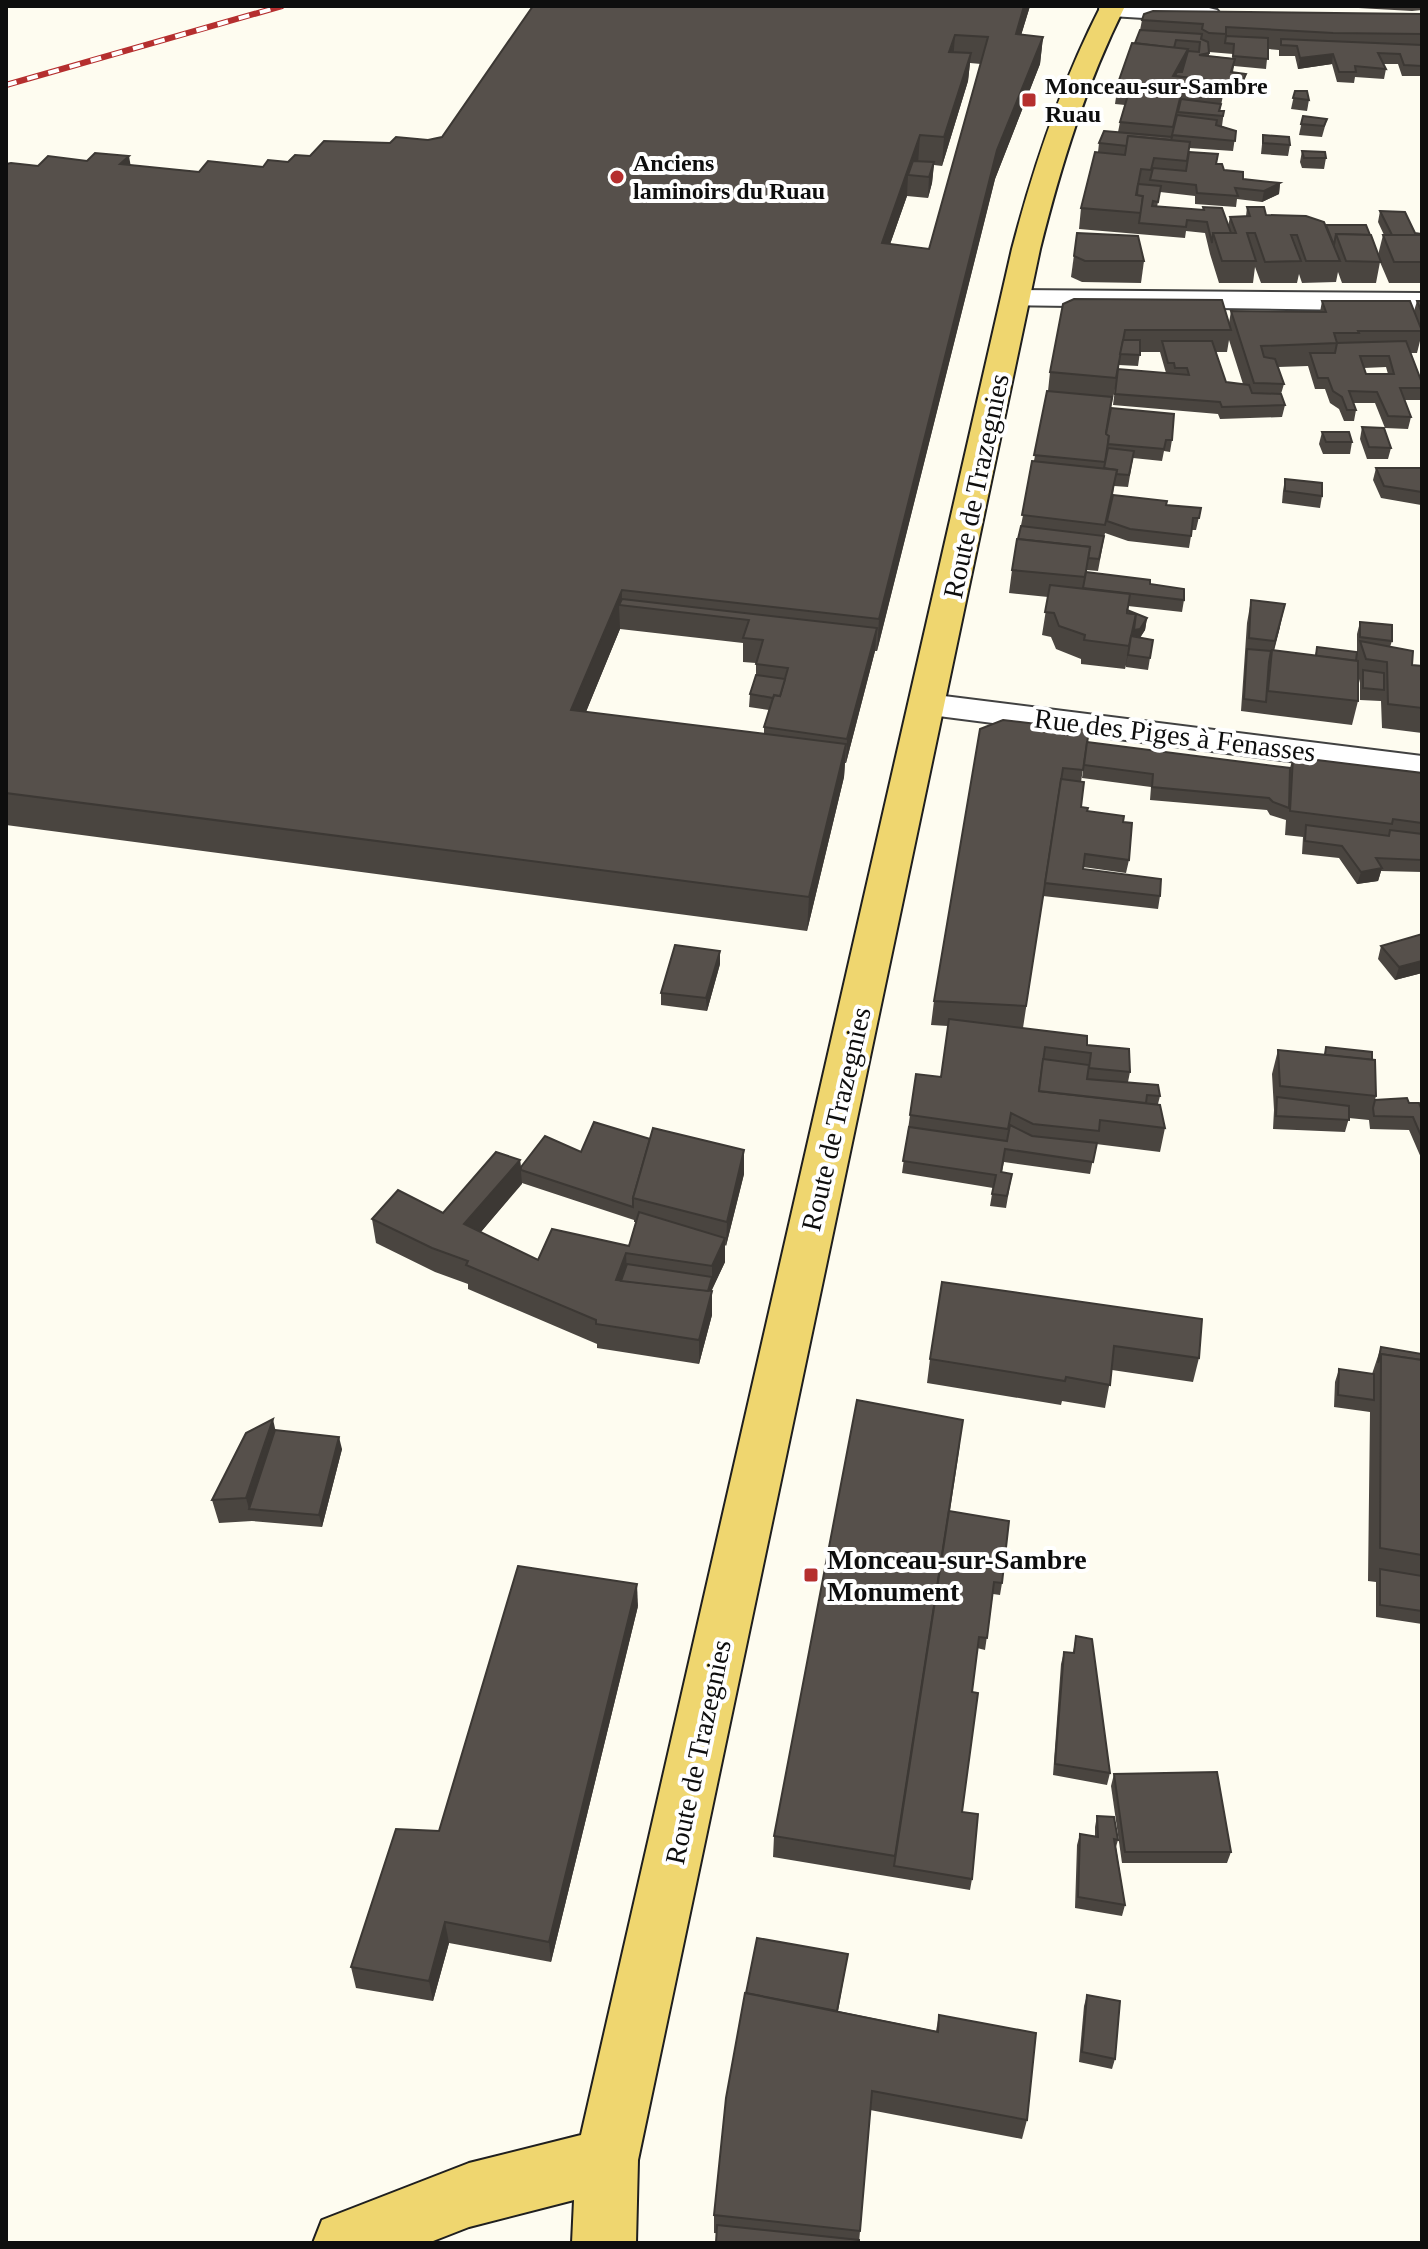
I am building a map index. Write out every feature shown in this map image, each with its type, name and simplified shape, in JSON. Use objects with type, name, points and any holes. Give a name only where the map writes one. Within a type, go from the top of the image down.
[{"type":"main road","name":"Route de Trazegnies","points":[[604,2243],[607,2160],[1016,299],[1050,155],[1074,88],[1112,7]]},
{"type":"main road","points":[[345,2243],[469,2195],[607,2160]]},
{"type":"street","points":[[1112,7],[1239,16]]},
{"type":"street","points":[[1016,299],[1422,302]]},
{"type":"street","name":"Rue des Piges à Fenasses","points":[[928,705],[1422,767]]},
{"type":"building","points":[[533,6],[1024,6],[1016,34],[1043,37],[997,150],[879,619],[622,590],[571,710],[846,744],[809,897],[6,793],[6,164],[38,166],[48,156],[87,161],[95,153],[129,156],[120,164],[199,172],[208,161],[263,167],[268,160],[288,162],[295,155],[310,156],[324,141],[390,143],[396,137],[428,140],[442,137]],"holes":[[[955,35],[988,37],[929,249],[882,243],[920,135],[944,137],[971,53],[949,52]]]},
{"type":"building","points":[[1153,11],[1422,14],[1422,34],[1226,27],[1226,34],[1209,33],[1202,29],[1203,24],[1142,20],[1144,14]]},
{"type":"building","points":[[1140,30],[1202,34],[1201,39],[1208,42],[1209,53],[1199,55],[1235,59],[1231,72],[1246,74],[1240,86],[1175,76],[1177,72],[1182,72],[1188,51],[1199,52],[1200,42],[1176,40],[1174,48],[1135,43]]},
{"type":"building","points":[[1226,36],[1268,38],[1268,59],[1233,56],[1234,44],[1225,43]]},
{"type":"building","points":[[1281,39],[1422,45],[1422,66],[1404,65],[1400,54],[1378,53],[1386,69],[1355,66],[1356,72],[1339,72],[1333,54],[1300,58],[1297,46],[1281,45]]},
{"type":"building","points":[[1132,43],[1188,49],[1173,76],[1207,80],[1206,85],[1224,87],[1222,95],[1182,90],[1173,127],[1120,122],[1131,85],[1118,83]]},
{"type":"building","points":[[1295,91],[1307,91],[1309,100],[1293,98]]},
{"type":"building","points":[[1181,99],[1221,104],[1219,111],[1224,111],[1223,116],[1178,112]]},
{"type":"building","points":[[1177,115],[1217,120],[1216,125],[1236,131],[1235,141],[1172,135]]},
{"type":"building","points":[[1303,116],[1327,119],[1324,126],[1301,124]]},
{"type":"building","points":[[1104,131],[1172,137],[1171,140],[1128,136],[1127,146],[1099,143]]},
{"type":"building","points":[[1263,135],[1289,137],[1290,145],[1263,143]]},
{"type":"building","points":[[1128,136],[1190,142],[1187,161],[1154,158],[1151,170],[1141,169],[1136,195],[1143,196],[1141,213],[1081,208],[1095,152],[1125,155]]},
{"type":"building","points":[[1302,151],[1325,152],[1326,158],[1304,158]]},
{"type":"building","points":[[1189,152],[1218,154],[1216,164],[1222,164],[1224,170],[1243,172],[1243,179],[1280,183],[1264,191],[1235,188],[1238,196],[1197,193],[1196,185],[1150,180],[1153,168],[1186,171]]},
{"type":"building","points":[[913,161],[934,162],[929,177],[908,175]]},
{"type":"building","points":[[1138,184],[1161,186],[1158,202],[1153,201],[1152,206],[1204,210],[1203,207],[1222,208],[1231,233],[1213,233],[1212,243],[1207,222],[1187,220],[1186,227],[1139,223],[1143,196],[1137,195]]},
{"type":"building","points":[[1247,207],[1264,207],[1266,215],[1306,216],[1324,222],[1340,261],[1306,261],[1297,235],[1291,235],[1301,261],[1265,262],[1255,233],[1247,233],[1256,261],[1222,261],[1213,233],[1236,233],[1230,217],[1250,216]]},
{"type":"building","points":[[1380,211],[1405,212],[1415,233],[1422,235],[1392,235]]},
{"type":"building","points":[[1326,225],[1366,225],[1370,235],[1336,234],[1334,245]]},
{"type":"building","points":[[1077,233],[1138,236],[1144,261],[1085,261],[1074,256]]},
{"type":"building","points":[[1336,234],[1371,235],[1381,262],[1346,261]]},
{"type":"building","points":[[1383,235],[1422,235],[1422,262],[1394,262]]},
{"type":"building","points":[[1074,299],[1222,300],[1231,330],[1125,330],[1116,378],[1050,372],[1063,304]]},
{"type":"building","points":[[1322,301],[1410,301],[1422,331],[1334,333],[1337,343],[1261,346],[1264,357],[1275,359],[1284,384],[1254,383],[1231,311],[1326,312]]},
{"type":"building","points":[[1123,340],[1140,340],[1140,355],[1120,354]]},
{"type":"building","points":[[1162,341],[1212,341],[1226,382],[1249,385],[1252,393],[1281,394],[1285,405],[1222,407],[1220,402],[1115,394],[1118,369],[1189,375],[1187,368],[1175,368],[1174,363],[1168,363]]},
{"type":"building","points":[[1406,341],[1422,383],[1422,388],[1400,388],[1411,417],[1388,416],[1377,392],[1349,391],[1356,410],[1347,410],[1328,378],[1318,378],[1310,353],[1335,353],[1337,343]],"holes":[[[1360,356],[1389,356],[1394,374],[1366,374]]]},
{"type":"building","points":[[1047,391],[1112,397],[1105,462],[1034,455]]},
{"type":"building","points":[[1111,408],[1174,414],[1172,440],[1166,440],[1164,449],[1108,444],[1109,436],[1106,434]]},
{"type":"building","points":[[1362,427],[1384,428],[1391,448],[1369,447]]},
{"type":"building","points":[[1322,432],[1349,432],[1352,442],[1326,442]]},
{"type":"building","points":[[1108,448],[1134,451],[1129,475],[1116,474],[1117,470],[1104,468]]},
{"type":"building","points":[[1032,461],[1117,470],[1105,525],[1022,515]]},
{"type":"building","points":[[1376,468],[1422,468],[1422,492],[1384,486]]},
{"type":"building","points":[[1285,479],[1322,483],[1322,496],[1285,491]]},
{"type":"building","points":[[1113,495],[1201,508],[1199,518],[1193,518],[1191,536],[1130,529],[1107,521]]},
{"type":"building","points":[[1021,526],[1104,536],[1099,559],[1088,558],[1090,547],[1018,539]]},
{"type":"building","points":[[1017,539],[1090,547],[1085,577],[1012,570]]},
{"type":"building","points":[[1086,572],[1150,580],[1150,584],[1184,589],[1184,600],[1083,588]]},
{"type":"building","points":[[1050,585],[1130,594],[1127,613],[1136,614],[1129,646],[1084,640],[1085,635],[1059,626],[1054,613],[1045,612]]},
{"type":"building","points":[[622,599],[877,628],[847,739],[764,727],[774,695],[780,696],[788,668],[756,664],[763,640],[743,638],[749,620],[619,605]]},
{"type":"building","points":[[1251,600],[1285,604],[1275,641],[1249,638]]},
{"type":"building","points":[[1127,610],[1147,618],[1140,629],[1134,630],[1136,614],[1127,613]]},
{"type":"building","points":[[1360,622],[1392,625],[1392,641],[1360,637]]},
{"type":"building","points":[[1131,636],[1153,640],[1150,658],[1128,655]]},
{"type":"building","points":[[1360,641],[1413,651],[1412,665],[1422,666],[1422,708],[1388,704],[1387,662],[1366,659]]},
{"type":"building","points":[[1317,647],[1357,652],[1356,661],[1316,656]]},
{"type":"building","points":[[1247,649],[1271,651],[1266,702],[1244,699]]},
{"type":"building","points":[[1272,650],[1358,661],[1358,701],[1268,691]]},
{"type":"building","points":[[1363,670],[1384,673],[1384,690],[1363,688]]},
{"type":"building","points":[[756,675],[785,679],[780,696],[774,695],[773,698],[750,694]]},
{"type":"building","points":[[1003,720],[1089,730],[1083,770],[1063,768],[1026,1006],[934,1001],[980,729]]},
{"type":"building","points":[[1087,742],[1290,768],[1289,808],[1269,798],[1152,787],[1153,774],[1084,765]]},
{"type":"building","points":[[1293,757],[1422,773],[1422,823],[1393,819],[1392,824],[1290,811]]},
{"type":"building","points":[[1061,779],[1084,782],[1081,807],[1088,808],[1087,811],[1124,816],[1123,822],[1132,823],[1129,860],[1085,854],[1083,869],[1161,879],[1160,896],[1045,883]]},
{"type":"building","points":[[1306,825],[1389,836],[1390,830],[1422,834],[1422,860],[1376,858],[1382,868],[1361,872],[1342,846],[1305,841]]},
{"type":"building","points":[[1422,934],[1422,961],[1399,967],[1381,946]]},
{"type":"building","points":[[675,945],[720,951],[706,998],[661,993]]},
{"type":"building","points":[[949,1019],[1087,1036],[1087,1045],[1129,1049],[1130,1072],[1089,1068],[1091,1053],[1045,1047],[1039,1091],[1160,1105],[1165,1128],[1100,1120],[1099,1131],[1033,1124],[1011,1113],[1008,1129],[910,1115],[916,1074],[941,1077]]},
{"type":"building","points":[[1326,1047],[1372,1052],[1372,1060],[1325,1055]]},
{"type":"building","points":[[1278,1050],[1375,1060],[1376,1096],[1280,1086]]},
{"type":"building","points":[[1043,1059],[1089,1065],[1087,1079],[1158,1085],[1160,1096],[1147,1095],[1146,1103],[1039,1091]]},
{"type":"building","points":[[1277,1097],[1349,1106],[1349,1120],[1276,1116]]},
{"type":"building","points":[[1407,1098],[1409,1103],[1419,1103],[1422,1111],[1422,1138],[1413,1117],[1374,1116],[1375,1100]]},
{"type":"building","points":[[594,1122],[650,1139],[633,1207],[521,1170],[545,1136],[581,1152]]},
{"type":"building","points":[[1010,1125],[1032,1136],[1097,1143],[1093,1162],[1005,1149],[1001,1172],[1012,1174],[1007,1196],[992,1194],[996,1175],[903,1161],[909,1127],[1007,1141]]},
{"type":"building","points":[[653,1128],[744,1150],[727,1222],[633,1198]]},
{"type":"building","points":[[496,1152],[520,1160],[464,1224],[538,1260],[552,1229],[629,1246],[639,1212],[725,1238],[712,1266],[626,1253],[616,1280],[712,1291],[699,1340],[596,1324],[596,1320],[466,1265],[468,1261],[432,1248],[372,1219],[398,1190],[443,1213]]},
{"type":"building","points":[[627,1264],[712,1277],[708,1291],[621,1281]]},
{"type":"building","points":[[942,1282],[1202,1319],[1199,1358],[1114,1346],[1110,1385],[1066,1377],[1065,1381],[930,1359]]},
{"type":"building","points":[[1381,1347],[1422,1354],[1422,1360],[1381,1354],[1378,1363]]},
{"type":"building","points":[[1381,1354],[1422,1360],[1422,1555],[1380,1548]]},
{"type":"building","points":[[1339,1369],[1374,1374],[1374,1400],[1338,1395]]},
{"type":"building","points":[[857,1400],[963,1420],[895,1856],[774,1836]]},
{"type":"building","points":[[273,1419],[246,1498],[212,1500],[246,1433]]},
{"type":"building","points":[[275,1430],[339,1437],[319,1515],[249,1509]]},
{"type":"building","points":[[949,1511],[1009,1521],[1002,1583],[994,1582],[987,1638],[979,1637],[972,1692],[978,1693],[962,1812],[978,1814],[972,1879],[894,1866]]},
{"type":"building","points":[[518,1566],[637,1584],[549,1942],[445,1922],[429,1981],[351,1967],[396,1829],[439,1831]]},
{"type":"building","points":[[1380,1569],[1422,1576],[1422,1611],[1380,1605]]},
{"type":"building","points":[[1076,1636],[1092,1639],[1110,1773],[1055,1764],[1064,1652],[1074,1653]]},
{"type":"building","points":[[1217,1772],[1231,1852],[1125,1852],[1114,1774]]},
{"type":"building","points":[[1097,1816],[1114,1817],[1118,1840],[1114,1839],[1125,1905],[1078,1897],[1080,1834],[1098,1837]]},
{"type":"building","points":[[757,1938],[848,1954],[837,2011],[746,1993]]},
{"type":"building","points":[[745,1993],[938,2032],[939,2015],[1036,2033],[1027,2120],[872,2091],[860,2231],[714,2215],[726,2098]]},
{"type":"building","points":[[1087,1995],[1120,2001],[1115,2059],[1082,2052]]},
{"type":"building","points":[[717,2225],[859,2240],[859,2243],[716,2243]]},
{"type":"railway","points":[[6,85],[282,6]]},
{"type":"place","name":"Monceau-sur-Sambre Ruau","points":[[1029,100]]},
{"type":"place","name":"Anciens laminoirs du Ruau","points":[[617,177]]},
{"type":"place","name":"Monceau-sur-Sambre Monument","points":[[811,1575]]}]
